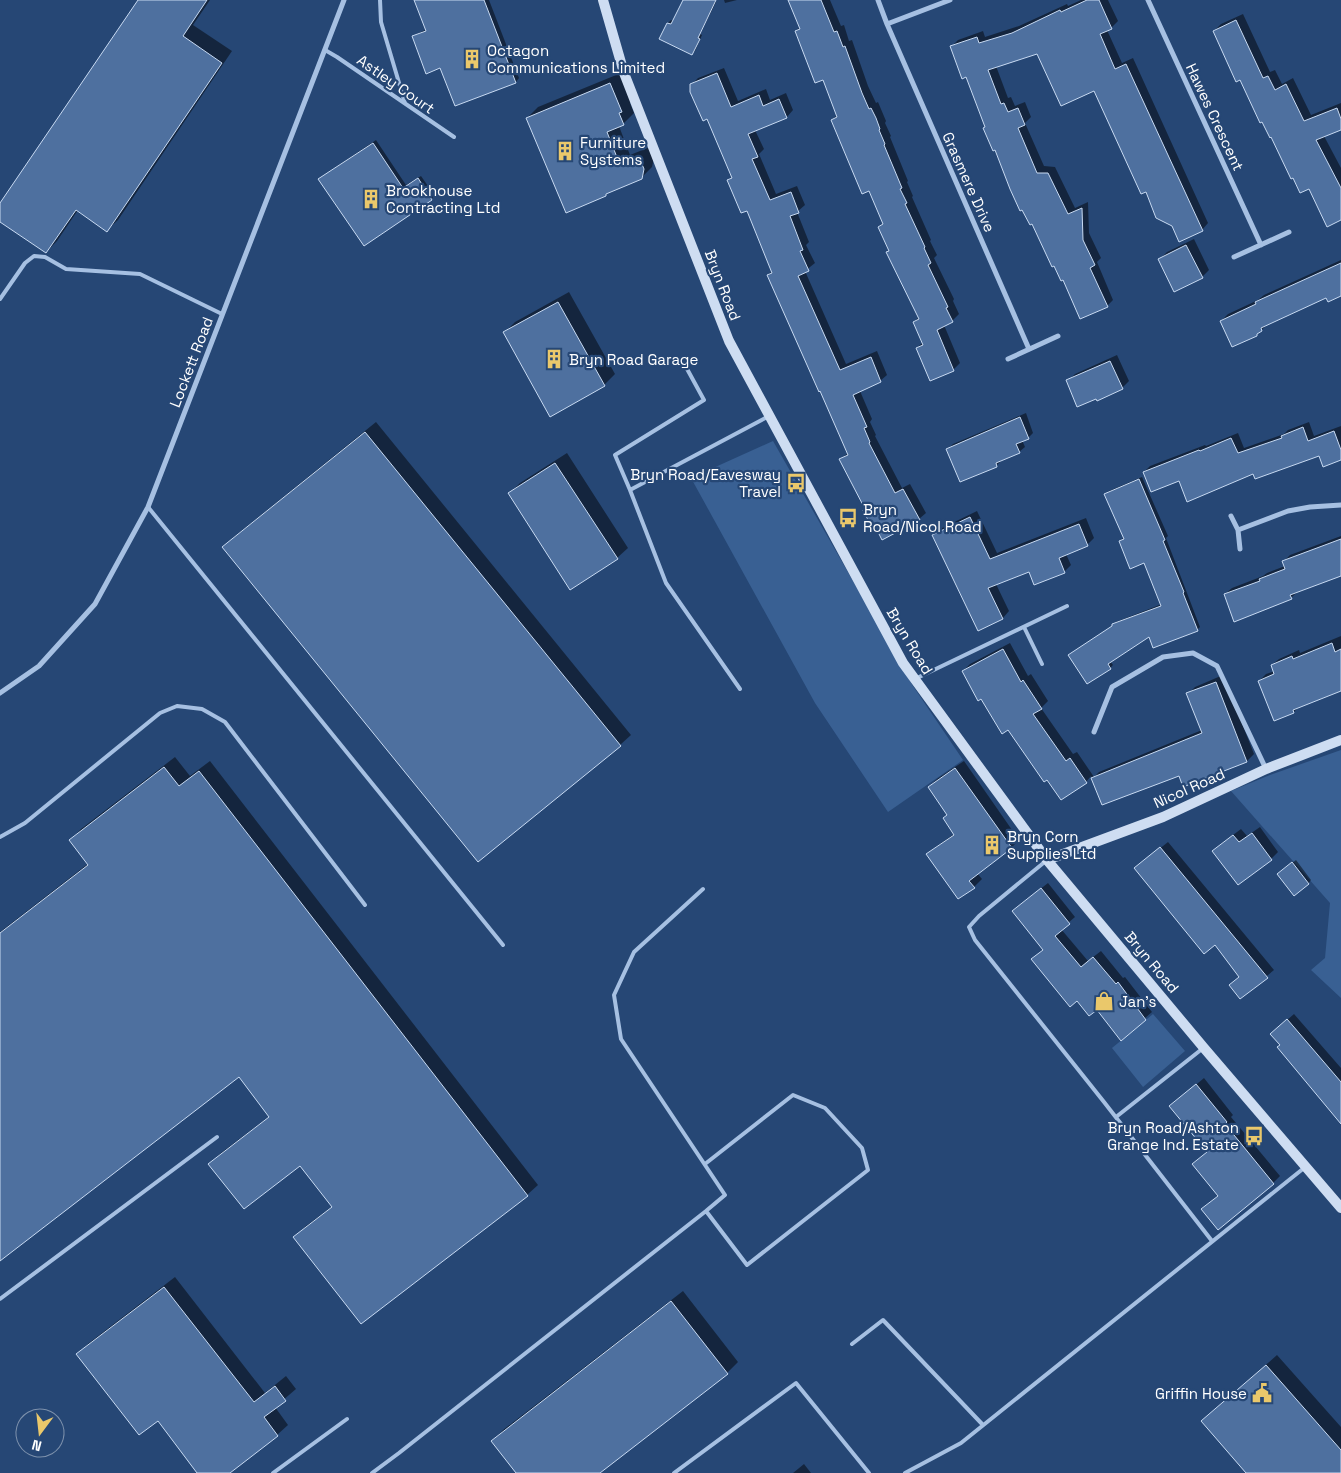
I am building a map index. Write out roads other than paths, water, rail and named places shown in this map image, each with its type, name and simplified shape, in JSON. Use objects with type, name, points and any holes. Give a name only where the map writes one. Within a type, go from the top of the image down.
[{"type":"main road","name":"Bryn Road","points":[[603,0],[624,73],[729,341],[903,663],[1047,860],[1341,1208]]},
{"type":"main road","name":"Nicol Road","points":[[1047,860],[1163,817],[1266,769],[1341,740]]},
{"type":"street","name":"Lockett Road","points":[[0,693],[39,666],[95,604],[148,507],[344,0]]},
{"type":"street","name":"Grasmere Drive","points":[[878,0],[1029,349]]},
{"type":"street","points":[[887,24],[950,0]]},
{"type":"street","name":"Hawes Crescent","points":[[1148,0],[1261,245]]},
{"type":"street","points":[[1234,257],[1289,232]]},
{"type":"street","points":[[1008,359],[1058,336]]},
{"type":"street","points":[[1238,530],[1288,511],[1341,505]]},
{"type":"street","points":[[1231,516],[1238,530],[1240,549]]},
{"type":"street","points":[[1094,732],[1112,687],[1163,657],[1192,653],[1217,666],[1266,769]]},
{"type":"lane","points":[[380,0],[381,22],[405,103]]},
{"type":"lane","name":"Astley Court","points":[[325,50],[337,56],[454,137]]},
{"type":"lane","points":[[0,299],[25,264],[34,256],[45,257],[66,269],[140,274],[222,314]]},
{"type":"lane","points":[[686,367],[704,400],[615,455],[666,583],[740,689]]},
{"type":"lane","points":[[630,490],[769,416]]},
{"type":"lane","points":[[148,507],[503,945]]},
{"type":"lane","points":[[915,679],[1067,606]]},
{"type":"lane","points":[[1024,627],[1042,664]]},
{"type":"lane","points":[[0,837],[24,823],[160,713],[177,706],[202,709],[225,722],[365,905]]},
{"type":"lane","points":[[1047,860],[979,916],[969,927],[975,940],[1116,1117],[1212,1242]]},
{"type":"lane","points":[[372,1473],[725,1195],[621,1039],[614,995],[634,952],[704,889]]},
{"type":"lane","points":[[1116,1117],[1204,1048]]},
{"type":"lane","points":[[705,1164],[793,1095],[825,1108],[862,1148],[868,1170],[747,1265],[706,1211]]},
{"type":"lane","points":[[0,1299],[217,1137]]},
{"type":"lane","points":[[905,1473],[915,1471],[961,1443],[1306,1167]]},
{"type":"lane","points":[[852,1344],[883,1320],[983,1425]]},
{"type":"lane","points":[[674,1473],[796,1383],[869,1473]]},
{"type":"lane","points":[[273,1473],[347,1419]]},
{"type":"place","name":"Octagon Communications Limited","points":[[472,59]]},
{"type":"place","name":"Furniture Systems","points":[[565,151]]},
{"type":"place","name":"Brookhouse Contracting Ltd","points":[[371,199]]},
{"type":"place","name":"Bryn Road Garage","points":[[554,359]]},
{"type":"place","name":"Bryn Road/Eavesway Travel","points":[[796,483]]},
{"type":"place","name":"Bryn Road/Nicol Road","points":[[848,518]]},
{"type":"place","name":"Bryn Corn Supplies Ltd","points":[[992,845]]},
{"type":"place","name":"Jan's","points":[[1104,1001]]},
{"type":"place","name":"Bryn Road/Ashton Grange Ind. Estate","points":[[1254,1136]]},
{"type":"place","name":"Griffin House","points":[[1262,1393]]}]
